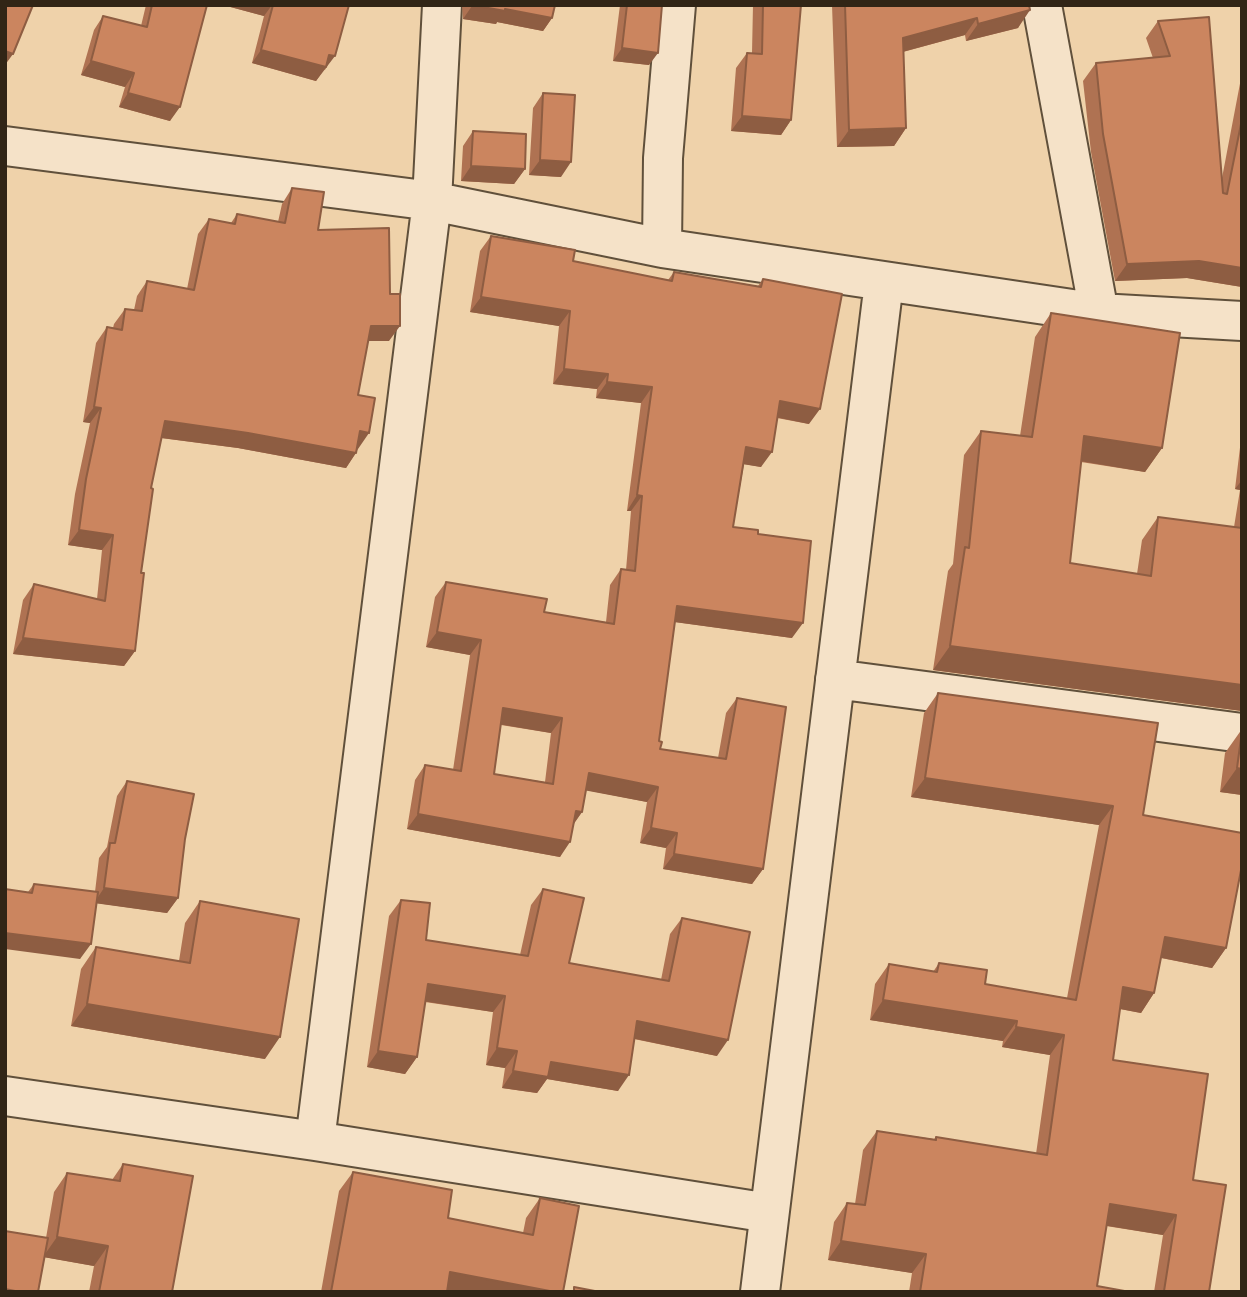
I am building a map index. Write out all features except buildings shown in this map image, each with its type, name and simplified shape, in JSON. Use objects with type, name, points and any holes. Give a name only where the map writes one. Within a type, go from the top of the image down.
[{"type":"street","points":[[315,1141],[432,201],[442,5]]},
{"type":"street","points":[[662,248],[663,158],[676,5]]},
{"type":"street","points":[[1042,5],[1099,313]]},
{"type":"street","points":[[5,146],[432,201],[662,248],[1099,313],[1242,321]]},
{"type":"street","points":[[760,1292],[884,282]]},
{"type":"street","points":[[835,679],[1242,733]]},
{"type":"street","points":[[5,1097],[315,1141],[769,1213]]}]
